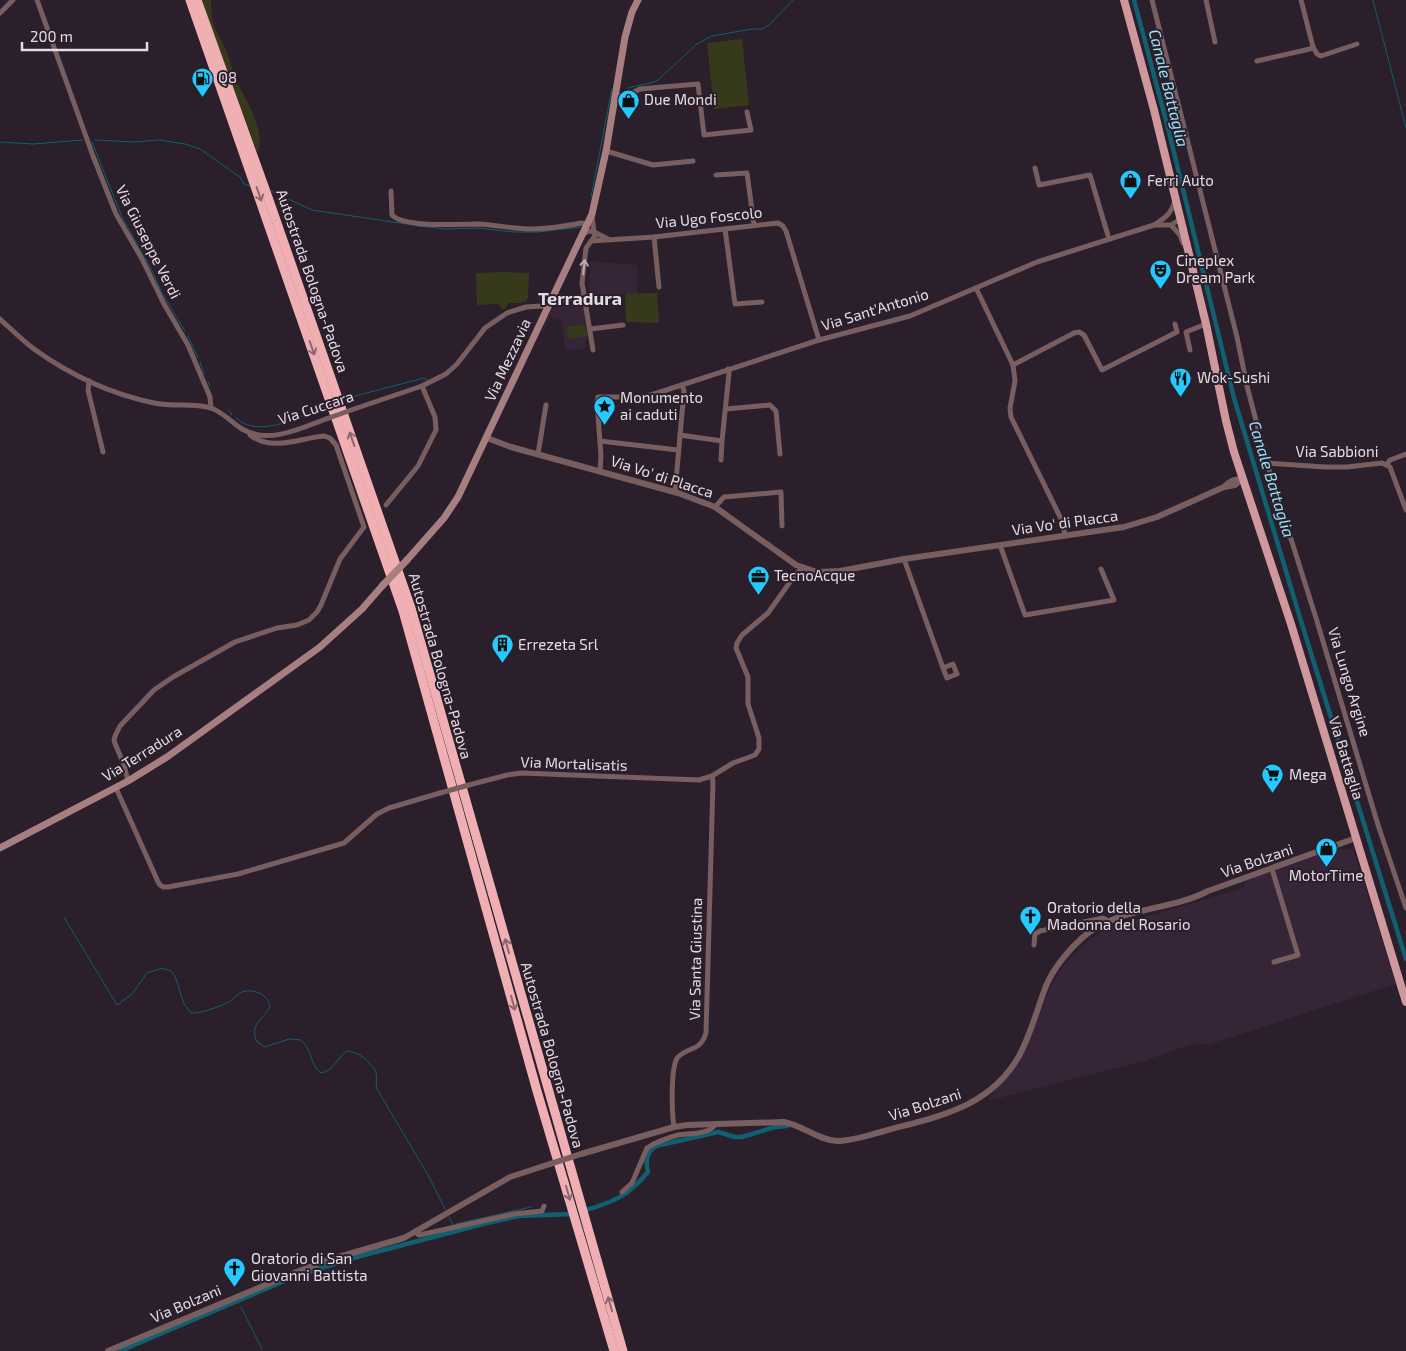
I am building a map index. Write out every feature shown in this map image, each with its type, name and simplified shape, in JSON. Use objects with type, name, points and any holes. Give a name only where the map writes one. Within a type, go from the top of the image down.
[{"type":"highway","name":"Autostrada Bologna-Padova","points":[[190,0],[403,611],[538,1091],[614,1351]]},
{"type":"highway","name":"Autostrada Bologna-Padova","points":[[197,0],[273,210],[411,608],[623,1351]]},
{"type":"main road","name":"Via Mezzavia","points":[[289,669],[320,647],[362,609],[452,508],[487,438],[592,214],[606,151],[625,37],[632,12],[638,0]]},
{"type":"main road","name":"Via Battaglia","points":[[1124,0],[1154,110],[1238,466],[1292,624],[1406,1002]]},
{"type":"main road","name":"Via Terradura","points":[[0,848],[116,788],[167,757],[289,669]]},
{"type":"street","points":[[0,13],[13,0]]},
{"type":"street","name":"Via Giuseppe Verdi","points":[[37,0],[116,214],[188,345],[210,397],[211,408]]},
{"type":"street","points":[[632,12],[633,0]]},
{"type":"street","name":"Via Lungo Argine","points":[[1152,0],[1267,463],[1316,618],[1372,807],[1406,908]]},
{"type":"street","points":[[1206,0],[1215,42]]},
{"type":"street","points":[[1301,0],[1313,47],[1317,54],[1321,56],[1358,44]]},
{"type":"street","points":[[1257,61],[1310,50],[1313,47]]},
{"type":"street","points":[[615,94],[624,97],[640,89],[698,84],[704,135],[751,130],[747,112]]},
{"type":"street","points":[[606,151],[653,164],[693,161]]},
{"type":"street","points":[[1035,168],[1039,185],[1090,174],[1109,239]]},
{"type":"street","points":[[716,175],[747,173],[754,226]]},
{"type":"street","points":[[391,191],[392,215],[394,218],[407,221],[450,226],[479,224],[532,229],[581,223],[588,224]]},
{"type":"street","points":[[1165,219],[1173,208],[1175,201]]},
{"type":"street","points":[[592,214],[595,236],[586,248],[582,283],[593,350]]},
{"type":"street","points":[[1165,219],[1175,218],[1180,220]]},
{"type":"street","name":"Via Sant'Antonio","points":[[600,440],[598,397],[651,395],[819,340],[910,316],[1037,262],[1154,225],[1165,219]]},
{"type":"street","name":"Via Sant'Antonio","points":[[1154,225],[1170,225],[1180,220]]},
{"type":"street","name":"Via Ugo Foscolo","points":[[591,241],[654,237],[778,223],[783,226],[819,340]]},
{"type":"street","points":[[1170,225],[1180,235],[1186,246]]},
{"type":"street","points":[[725,229],[735,304],[762,302]]},
{"type":"street","points":[[583,234],[589,231],[608,239]]},
{"type":"street","points":[[654,237],[659,287]]},
{"type":"street","points":[[976,288],[1013,365],[1015,381],[1010,408],[1011,417],[1063,523],[1064,536]]},
{"type":"street","name":"Via Cuccara","points":[[0,319],[33,348],[59,366],[89,381],[132,398],[158,404],[211,408],[250,433],[263,435],[281,434],[422,386],[446,374],[461,359],[480,333],[494,321],[526,307],[541,306],[584,296]]},
{"type":"street","points":[[1013,365],[1079,332],[1084,335],[1102,370],[1176,332],[1175,324]]},
{"type":"street","points":[[1190,350],[1186,332],[1206,324]]},
{"type":"street","points":[[590,329],[624,326]]},
{"type":"street","points":[[721,460],[730,373],[728,369]]},
{"type":"street","points":[[89,381],[88,390],[103,452]]},
{"type":"street","points":[[674,492],[684,391],[682,385]]},
{"type":"street","points":[[386,505],[418,466],[436,430],[435,417],[422,386]]},
{"type":"street","points":[[538,454],[546,405]]},
{"type":"street","points":[[726,409],[770,405],[776,411],[780,454]]},
{"type":"street","points":[[128,781],[124,765],[114,741],[120,726],[160,686],[225,647],[259,633],[297,625],[309,620],[318,612],[340,559],[364,527],[336,445],[330,438],[324,436],[282,444],[268,444],[258,441],[250,433]]},
{"type":"street","points":[[680,435],[722,441]]},
{"type":"street","name":"Via Vo' di Placca","points":[[487,438],[510,447],[674,492],[715,506],[799,566],[811,571],[828,573],[904,559],[1124,527],[1141,523],[1228,485],[1236,479],[1242,479]]},
{"type":"street","points":[[600,471],[602,456],[600,440],[678,450]]},
{"type":"street","points":[[1387,464],[1390,460],[1406,454]]},
{"type":"street","name":"Via Sabbioni","points":[[1267,463],[1325,467],[1387,464],[1390,467],[1406,510]]},
{"type":"street","points":[[1238,466],[1236,474],[1228,485],[1237,487],[1248,495]]},
{"type":"street","points":[[715,506],[720,500],[728,496],[781,492],[782,526]]},
{"type":"street","points":[[1000,545],[1025,615],[1114,600],[1101,569]]},
{"type":"street","points":[[904,559],[943,668]]},
{"type":"street","name":"Via Mortalisatis","points":[[116,788],[160,884],[163,887],[168,887],[238,874],[344,843],[377,814],[388,808],[507,774],[521,773],[688,781],[712,776],[733,763],[755,755],[759,749],[759,738],[748,704],[748,677],[736,648],[737,643],[742,635],[768,613],[795,575],[799,566]]},
{"type":"street","name":"Via Santa Giustina","points":[[674,1127],[673,1074],[675,1062],[678,1057],[700,1046],[706,1033],[712,776]]},
{"type":"street","name":"Via Bolzani","points":[[108,1351],[299,1271],[328,1260],[396,1241],[510,1177],[674,1127],[699,1123],[784,1122],[826,1139],[844,1141],[950,1113],[968,1106],[994,1087],[1006,1075],[1019,1056],[1047,984],[1064,956],[1084,936],[1108,921],[1130,913],[1154,909],[1194,898],[1208,891],[1356,838]]},
{"type":"street","points":[[1272,869],[1298,955],[1274,962]]},
{"type":"street","name":"Via Bolzani","points":[[1034,945],[1035,934],[1040,931],[1103,918],[1108,921]]},
{"type":"street","name":"Via Bolzani","points":[[622,1192],[632,1183],[647,1148],[667,1138],[712,1129],[716,1123]]},
{"type":"street","name":"Via Bolzani","points":[[415,1232],[420,1235],[514,1214],[542,1211],[544,1206]]},
{"type":"shaded area","points":[[590,261],[637,265],[637,294],[589,294]]},
{"type":"shaded area","points":[[582,298],[589,336],[585,341],[586,348],[565,351],[562,320],[550,317],[543,332],[542,330],[554,304]]},
{"type":"shaded area","points":[[1336,849],[1353,849],[1396,984],[1207,1045],[1196,1043],[1144,1061],[992,1100],[989,1099],[1030,1038],[1050,988],[1064,964],[1090,939],[1111,927],[1244,888],[1245,881]]},
{"type":"green space","points":[[201,0],[211,0],[213,23],[257,126],[260,144],[258,153]]},
{"type":"green space","points":[[742,39],[749,105],[714,109],[707,43]]},
{"type":"green space","points":[[476,273],[529,273],[527,301],[509,303],[504,310],[498,304],[477,305]]},
{"type":"green space","points":[[657,293],[659,323],[626,322],[625,294]]},
{"type":"green space","points":[[585,324],[587,336],[568,339],[567,327]]},
{"type":"waterway","points":[[628,88],[658,80],[697,44],[712,36],[762,29],[769,25],[793,0]]},
{"type":"waterway","name":"Canale Battaglia","points":[[1134,0],[1168,128],[1234,398],[1406,959]]},
{"type":"waterway","points":[[1373,0],[1406,128]]},
{"type":"waterway","points":[[591,197],[612,89]]},
{"type":"waterway","points":[[0,142],[33,144],[83,140]]},
{"type":"waterway","points":[[95,140],[134,142],[159,140],[185,144],[200,149],[240,177],[244,184],[250,186]]},
{"type":"waterway","points":[[92,142],[122,217],[163,295],[185,331]]},
{"type":"waterway","points":[[271,191],[312,210],[406,224]]},
{"type":"waterway","points":[[418,226],[446,229],[477,228],[514,232],[538,232],[581,227]]},
{"type":"waterway","points":[[188,336],[198,358]]},
{"type":"waterway","points":[[200,362],[204,374]]},
{"type":"waterway","points":[[344,399],[424,378],[427,380]]},
{"type":"waterway","points":[[208,382],[210,386]]},
{"type":"waterway","points":[[236,418],[246,424],[257,427],[269,426],[294,420],[327,406]]},
{"type":"waterway","points":[[229,410],[232,415]]},
{"type":"waterway","points":[[64,917],[117,1005],[132,994],[147,973],[162,968],[171,971],[175,976],[184,1004],[191,1013],[221,1006],[242,992],[251,991],[264,996],[270,1007],[256,1026],[255,1036],[257,1042],[265,1047],[289,1039],[301,1040],[305,1044],[317,1070],[321,1073],[329,1070],[347,1051],[356,1053],[370,1063],[375,1070],[377,1089],[428,1175],[445,1209]]},
{"type":"waterway","points":[[586,1210],[613,1201],[634,1187],[648,1172],[647,1157],[656,1146],[718,1132],[742,1137],[775,1127],[787,1126]]},
{"type":"waterway","points":[[456,1224],[531,1207]]},
{"type":"waterway","points":[[120,1351],[282,1282],[357,1257],[519,1216],[572,1214]]},
{"type":"waterway","points":[[449,1217],[453,1225]]},
{"type":"waterway","points":[[241,1307],[262,1349]]},
{"type":"place","name":"Q8","points":[[202,97]]},
{"type":"place","name":"Due Mondi","points":[[628,119]]},
{"type":"place","name":"Ferri Auto","points":[[1131,200]]},
{"type":"place","name":"Cineplex Dream Park","points":[[1160,289]]},
{"type":"place","name":"Wok-Sushi","points":[[1181,397]]},
{"type":"place","name":"Monumento ai caduti","points":[[604,426]]},
{"type":"place","name":"TecnoAcque","points":[[758,595]]},
{"type":"place","name":"Errezeta Srl","points":[[502,664]]},
{"type":"place","name":"Mega","points":[[1273,794]]},
{"type":"place","name":"MotorTime","points":[[1326,867]]},
{"type":"place","name":"Oratorio della Madonna del Rosario","points":[[1031,936]]},
{"type":"place","name":"Oratorio di San Giovanni Battista","points":[[235,1287]]},
{"type":"district","name":"Terradura","points":[[580,299]]}]
